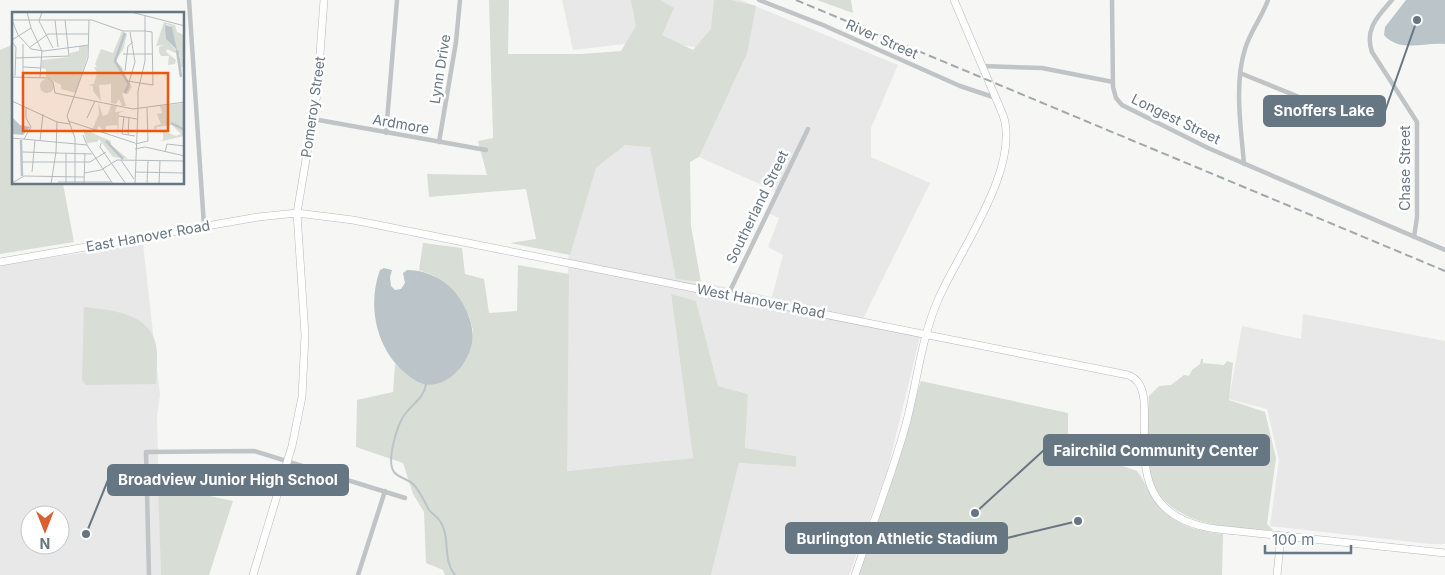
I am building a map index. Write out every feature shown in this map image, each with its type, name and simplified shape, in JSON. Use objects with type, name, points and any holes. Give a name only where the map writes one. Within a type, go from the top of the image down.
[{"type":"street","points":[[189,0],[204,226]]},
{"type":"street","name":"Pomeroy Street","points":[[253,575],[296,429],[305,363],[305,315],[297,213],[318,84],[324,0]]},
{"type":"street","points":[[386,133],[397,0]]},
{"type":"street","name":"Lynn Drive","points":[[439,142],[456,42],[460,0]]},
{"type":"street","name":"River Street","points":[[759,0],[824,25],[960,86],[996,98]]},
{"type":"street","points":[[855,575],[900,443],[926,333],[938,300],[977,224],[1005,157],[1007,129],[996,98],[954,0]]},
{"type":"street","points":[[982,66],[1042,68],[1113,82],[1112,0]]},
{"type":"street","points":[[1244,164],[1240,115],[1240,73],[1245,48],[1268,0]]},
{"type":"street","name":"Chase Street","points":[[1392,0],[1374,20],[1369,39],[1372,52],[1417,122],[1417,218],[1414,237]]},
{"type":"street","points":[[1240,73],[1326,108]]},
{"type":"street","name":"Longest Street","points":[[1113,82],[1114,94],[1122,105],[1174,133],[1445,250]]},
{"type":"street","name":"Ardmore","points":[[313,119],[486,150]]},
{"type":"street","name":"Southerland Street","points":[[728,295],[808,129]]},
{"type":"street","name":"East Hanover Road","points":[[0,262],[204,226],[297,213]]},
{"type":"street","name":"West Hanover Road","points":[[297,213],[399,229],[1128,374],[1136,378],[1141,384],[1145,396],[1144,464],[1150,487],[1168,511],[1185,522],[1203,528],[1281,536]]},
{"type":"street","points":[[149,575],[146,452],[244,450],[288,460],[406,498]]},
{"type":"street","points":[[358,575],[385,491]]},
{"type":"street","points":[[1277,575],[1281,536],[1445,553]]},
{"type":"shaded area","points":[[489,0],[509,0],[508,54],[581,54],[621,51],[636,26],[631,0],[660,0],[674,8],[662,35],[693,50],[711,29],[714,0],[731,0],[756,6],[747,54],[699,157],[690,162],[691,226],[701,282],[676,279],[650,147],[625,145],[596,168],[570,255],[510,243],[536,239],[526,189],[429,197],[427,174],[487,175],[478,141],[493,138]]},
{"type":"shaded area","points":[[562,0],[741,0],[898,65],[871,128],[871,157],[930,183],[860,325],[920,337],[887,472],[849,575],[711,575],[739,463],[795,467],[796,456],[745,448],[748,394],[718,386],[696,301],[671,295],[693,458],[566,471],[568,258],[596,168],[614,154],[618,147],[648,140],[675,217],[677,279],[701,282],[772,297],[783,255],[768,247],[779,218],[768,213],[775,191],[699,157],[747,54],[649,41],[573,50]]},
{"type":"shaded area","points":[[817,0],[851,0],[853,13]]},
{"type":"shaded area","points":[[1406,0],[1445,0],[1445,44],[1412,46],[1397,44],[1384,35],[1385,27]]},
{"type":"shaded area","points":[[12,45],[12,185],[63,185],[74,242],[0,254],[0,50]]},
{"type":"shaded area","points":[[423,243],[462,248],[465,274],[484,279],[489,313],[517,311],[518,265],[569,274],[567,471],[693,458],[671,294],[696,301],[718,386],[748,394],[745,448],[796,456],[796,467],[739,463],[711,575],[445,575],[443,570],[426,563],[424,512],[413,494],[403,463],[356,447],[357,400],[393,392],[395,364],[414,380],[435,384],[472,342],[473,330],[469,316],[435,276],[419,270]]},
{"type":"shaded area","points":[[143,244],[160,395],[157,416],[161,575],[0,575],[0,265]]},
{"type":"shaded area","points":[[384,268],[392,270],[390,277],[391,286],[395,290],[401,289],[405,283],[403,273],[407,270],[424,272],[447,284],[463,304],[469,316],[471,326],[472,339],[470,349],[460,368],[444,381],[424,384],[416,381],[394,362],[387,351],[381,338],[374,311],[376,283],[380,270]]},
{"type":"shaded area","points":[[84,307],[126,314],[144,324],[150,331],[156,346],[156,384],[86,385],[82,380]]},
{"type":"shaded area","points":[[1303,314],[1445,341],[1445,544],[1430,544],[1270,526],[1279,460],[1267,409],[1229,399],[1242,326],[1301,339]]},
{"type":"shaded area","points":[[1201,359],[1203,359],[1203,363],[1224,365],[1227,361],[1233,363],[1229,400],[1265,412],[1276,458],[1267,524],[1273,530],[1233,527],[1194,519],[1177,510],[1163,498],[1153,482],[1146,453],[1149,396],[1159,386],[1171,385],[1184,375],[1189,376],[1192,370],[1200,364]]},
{"type":"shaded area","points":[[921,381],[1068,413],[1068,461],[1114,463],[1137,471],[1160,507],[1175,520],[1202,531],[1223,534],[1222,575],[858,575]]},
{"type":"shaded area","points":[[158,485],[233,501],[209,575],[161,575]]},
{"type":"waterway","points":[[426,384],[423,394],[403,417],[395,436],[391,460],[392,467],[396,474],[411,482],[420,493],[429,510],[440,521],[445,534],[447,556],[455,575]]},
{"type":"railway","points":[[796,0],[1445,271]]},
{"type":"place","name":"Snoffers Lake","points":[[1417,20]]},
{"type":"place","name":"Fairchild Community Center","points":[[975,513]]},
{"type":"place","name":"Burlington Athletic Stadium","points":[[1078,521]]},
{"type":"place","name":"Broadview Junior High School","points":[[86,534]]}]
